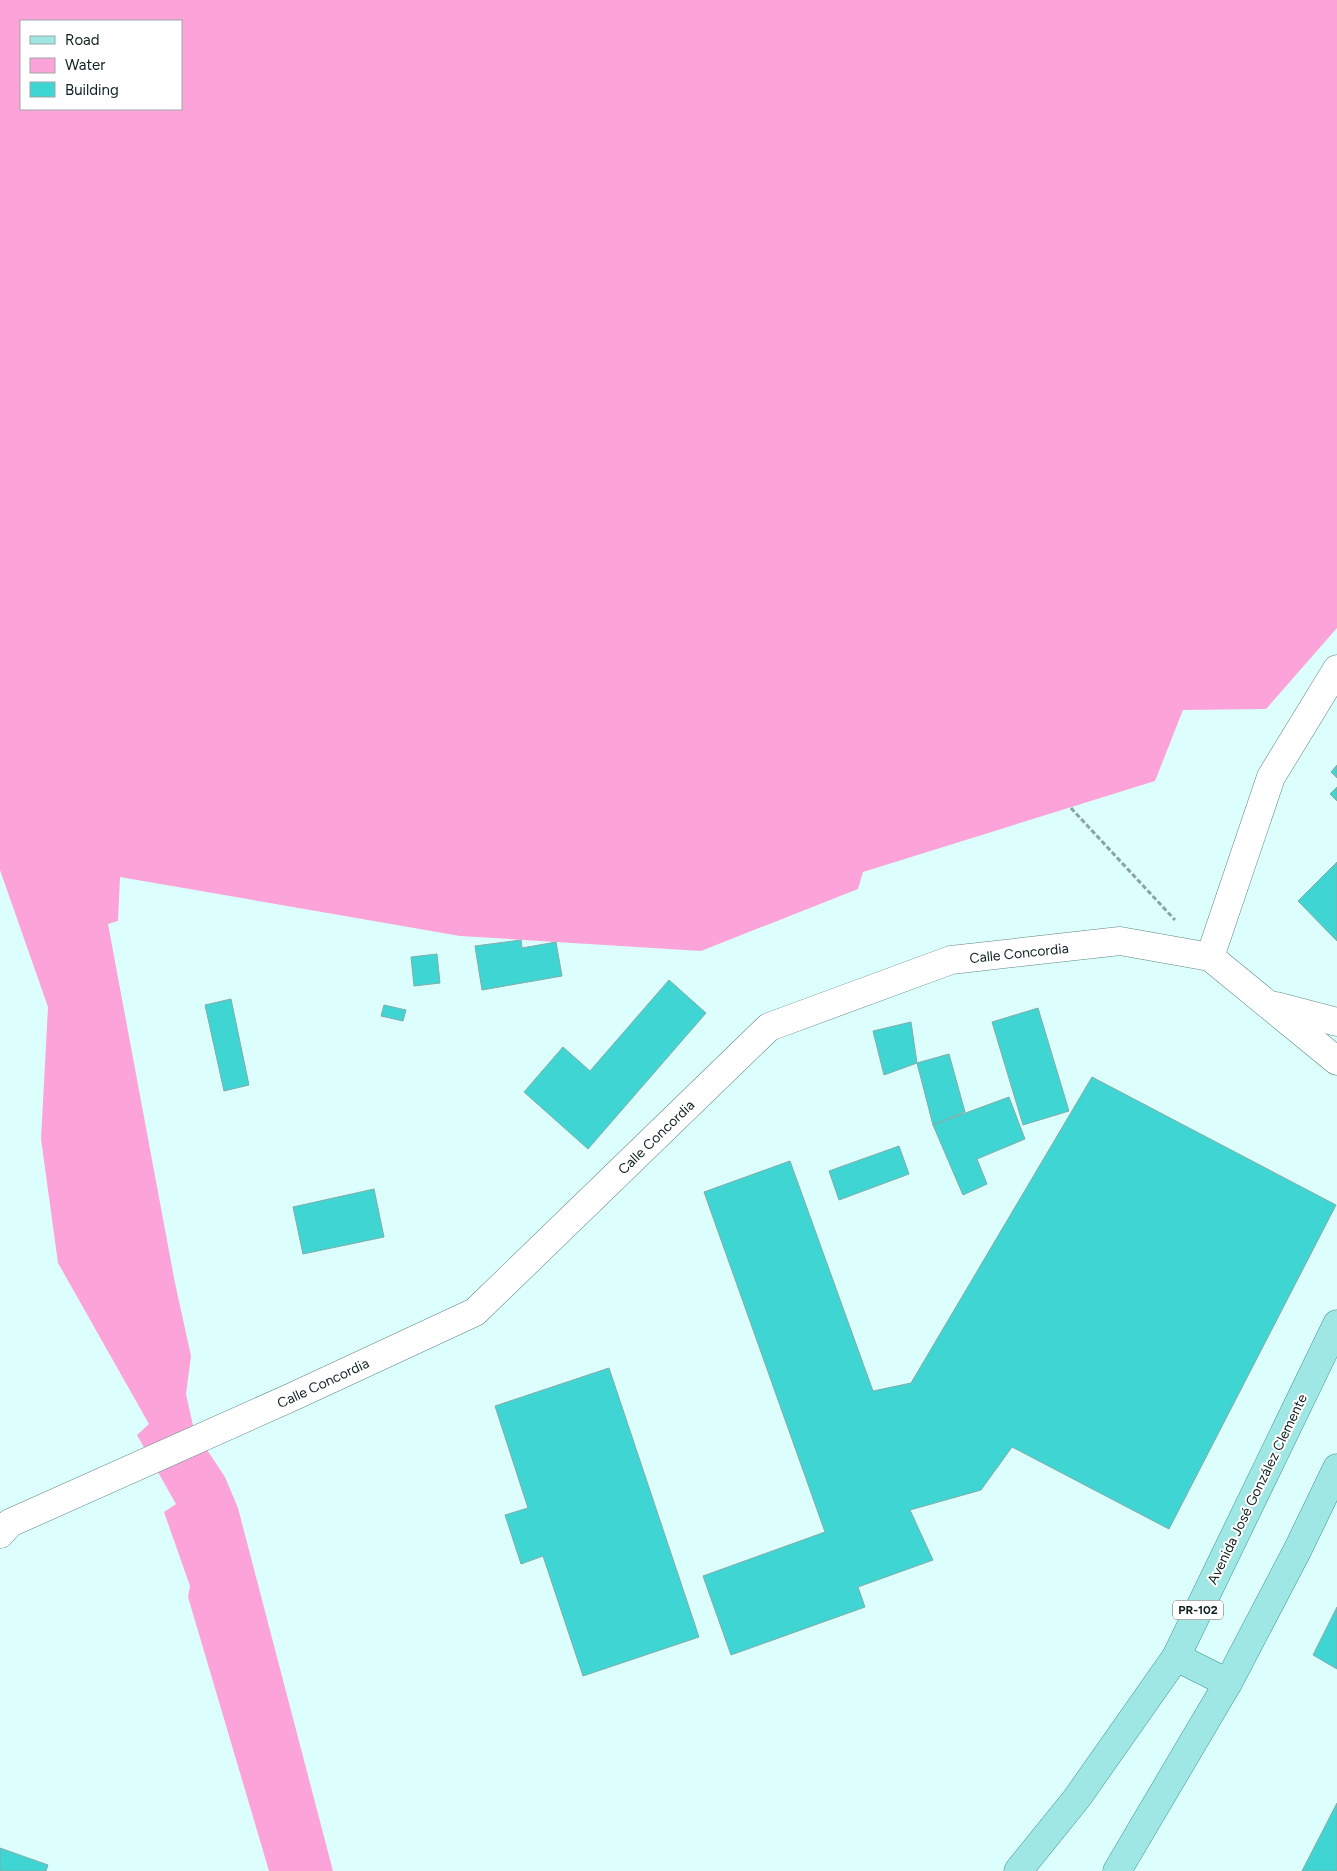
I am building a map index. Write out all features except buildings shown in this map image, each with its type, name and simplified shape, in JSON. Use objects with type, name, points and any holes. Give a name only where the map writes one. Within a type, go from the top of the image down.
[{"type":"main road","name":"Avenida José González Clemente","points":[[1018,1871],[1077,1798],[1176,1657],[1337,1324]]},
{"type":"main road","points":[[1117,1871],[1228,1683],[1298,1549],[1337,1468]]},
{"type":"main road","points":[[1176,1657],[1228,1683]]},
{"type":"street","points":[[1210,957],[1270,777],[1337,669]]},
{"type":"street","name":"Calle Concordia","points":[[0,1534],[10,1523],[292,1397],[475,1312],[768,1027],[951,960],[1120,941],[1210,957],[1337,1061]]},
{"type":"street","points":[[1267,1004],[1337,1022]]},
{"type":"path","points":[[1071,808],[1177,922]]},
{"type":"water","points":[[0,0],[1337,0],[1337,628],[1266,709],[1183,710],[1155,781],[863,872],[858,889],[701,951],[460,936],[120,877],[118,921],[108,924],[175,1283],[191,1356],[186,1394],[194,1430],[225,1477],[238,1508],[333,1871],[269,1871],[188,1597],[190,1586],[164,1512],[176,1504],[137,1435],[149,1424],[58,1263],[41,1139],[48,1007],[0,870]]}]
